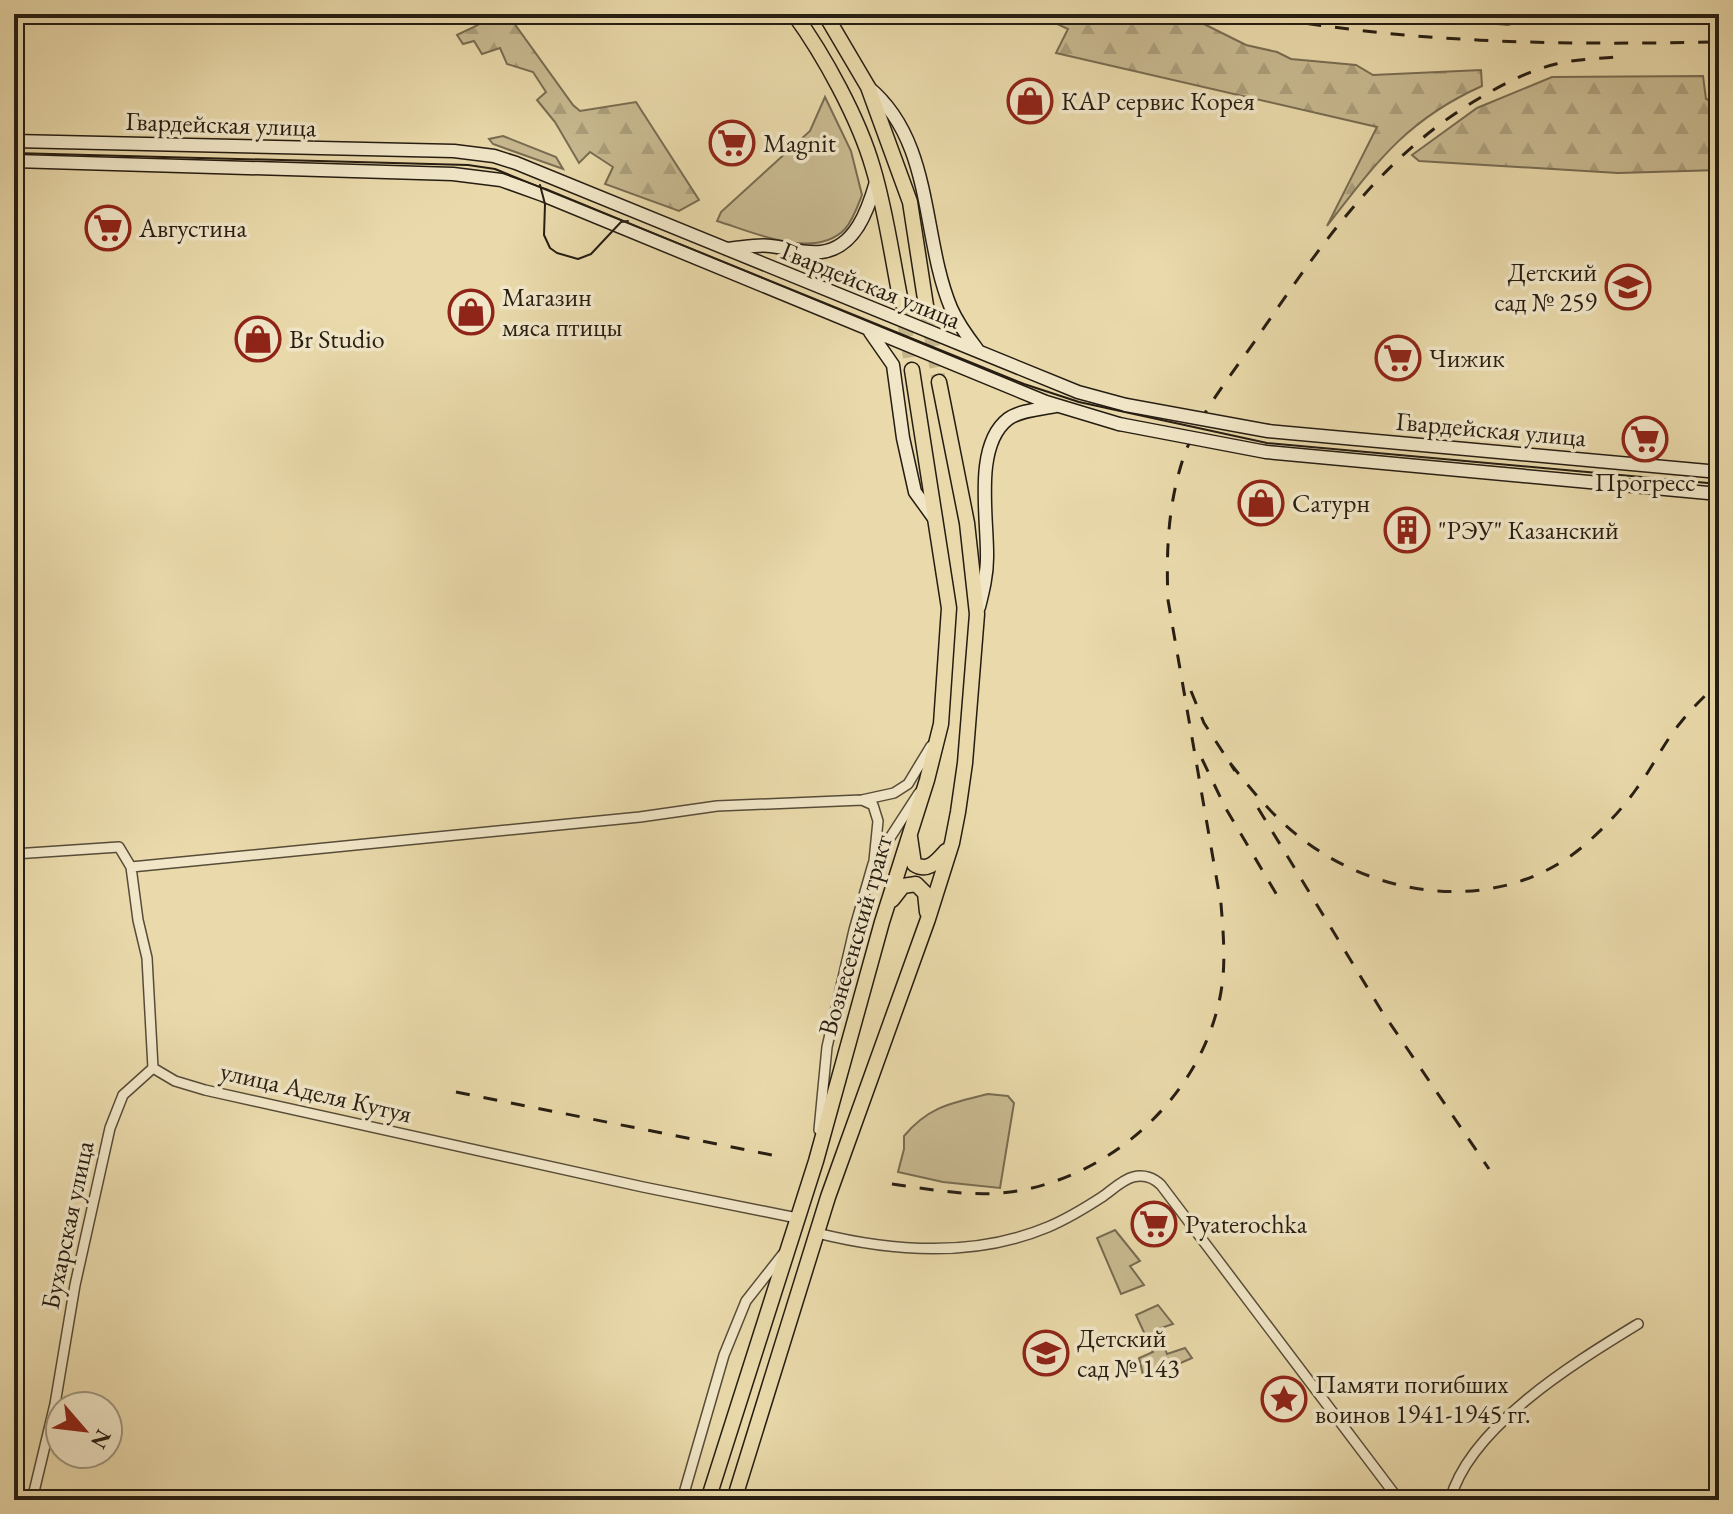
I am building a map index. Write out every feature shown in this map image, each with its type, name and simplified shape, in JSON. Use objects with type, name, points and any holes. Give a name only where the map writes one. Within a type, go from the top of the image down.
[{"type":"main road","points":[[794,14],[814,41],[859,129],[876,182],[901,302]]},
{"type":"main road","points":[[825,14],[868,87],[910,202],[927,312]]},
{"type":"main road","points":[[868,87],[892,111],[907,138],[927,202],[950,305],[962,331],[979,352]]},
{"type":"main road","name":"Гвардейская улица","points":[[14,141],[454,151],[494,156],[1078,392],[1126,405],[1268,431],[1719,472]]},
{"type":"main road","points":[[320,149],[320,170]]},
{"type":"main road","name":"Гвардейская улица","points":[[14,161],[453,174],[501,180],[1059,406],[1119,424],[1266,452],[1719,494]]},
{"type":"main road","points":[[725,249],[768,245],[823,252],[839,245],[861,223],[876,182]]},
{"type":"main road","points":[[868,329],[893,365],[903,438],[915,492],[936,522]]},
{"type":"main road","name":"Вознесенский тракт","points":[[708,1500],[816,1161],[941,724],[949,608],[912,370]]},
{"type":"main road","points":[[939,382],[967,523],[977,614]]},
{"type":"main road","points":[[734,1500],[817,1233],[952,843],[965,763],[977,614],[986,579],[984,502],[988,452],[994,436],[1010,417],[1059,406]]},
{"type":"main road","points":[[1578,482],[1580,459]]},
{"type":"main road","points":[[910,828],[914,864],[919,867],[926,868],[936,862],[952,843]]},
{"type":"main road","points":[[882,922],[895,893],[911,883],[925,893],[928,919]]},
{"type":"street","points":[[131,867],[640,817],[717,806],[862,800],[894,793],[908,784],[917,773],[941,724]]},
{"type":"street","points":[[873,864],[927,780]]},
{"type":"street","points":[[816,1161],[827,1047],[873,864],[878,821],[873,805],[862,800]]},
{"type":"street","points":[[14,854],[119,847],[131,867],[147,958],[153,1068]]},
{"type":"street","name":"улица Аделя Кутуя","points":[[153,1068],[175,1081],[205,1090],[630,1185],[797,1218]]},
{"type":"street","name":"Бухарская улица","points":[[32,1500],[55,1404],[75,1285],[107,1139],[123,1095],[153,1068]]},
{"type":"street","points":[[817,1233],[856,1242],[911,1248],[977,1246],[1048,1227],[1134,1176],[1148,1177],[1161,1185],[1399,1500]]},
{"type":"street","points":[[682,1500],[724,1355],[746,1301],[788,1249]]},
{"type":"street","points":[[1450,1500],[1467,1463],[1498,1426],[1569,1366],[1638,1324]]},
{"type":"green space","points":[[476,14],[512,14],[514,23],[580,111],[636,102],[699,200],[679,211],[605,184],[613,167],[590,152],[579,163],[555,122],[537,100],[546,92],[533,72],[507,64],[500,48],[482,54],[474,41],[463,44],[457,35],[478,25]]},
{"type":"green space","points":[[1036,14],[1147,14],[1204,24],[1246,45],[1277,52],[1291,59],[1356,65],[1373,75],[1481,70],[1482,86],[1433,113],[1394,145],[1327,226],[1377,127],[1056,53],[1068,29]]},
{"type":"green space","points":[[1380,14],[1527,14],[1528,19],[1508,25]]},
{"type":"green space","points":[[1647,14],[1719,14],[1719,23],[1647,18]]},
{"type":"green space","points":[[1703,76],[1706,99],[1719,104],[1719,170],[1618,173],[1419,161],[1412,155],[1477,108],[1552,77]]},
{"type":"green space","points":[[825,97],[851,151],[862,195],[845,229],[817,243],[800,243],[765,237],[717,221],[721,212],[810,131]]},
{"type":"green space","points":[[503,136],[556,157],[563,169],[493,144],[489,139]]},
{"type":"green space","points":[[988,1094],[1008,1096],[1014,1103],[1000,1188],[943,1182],[898,1172],[904,1136],[913,1126],[942,1107]]},
{"type":"green space","points":[[1115,1230],[1140,1261],[1130,1266],[1144,1285],[1121,1294],[1097,1238]]},
{"type":"green space","points":[[1158,1305],[1173,1324],[1158,1329],[1167,1354],[1185,1348],[1192,1358],[1144,1379],[1139,1358],[1153,1352],[1136,1315]]},
{"type":"tunnel","points":[[901,302],[912,370]]},
{"type":"tunnel","points":[[927,312],[939,382]]},
{"type":"tram line","points":[[14,153],[468,165],[495,169],[1024,384],[1079,402],[1267,443],[1719,484]]},
{"type":"tram line","points":[[540,185],[545,204],[544,235],[550,248],[557,253],[578,259],[591,254],[621,222],[628,221]]},
{"type":"railway","points":[[1252,14],[1427,37],[1601,43],[1719,42]]},
{"type":"railway","points":[[892,1184],[974,1194],[1001,1193],[1042,1185],[1081,1171],[1117,1150],[1149,1123],[1177,1092],[1199,1057],[1215,1018],[1224,959],[1221,904],[1168,600],[1171,509],[1191,439],[1219,392],[1331,234],[1384,174],[1413,147],[1444,121],[1478,99],[1526,74],[1564,62],[1616,57]]},
{"type":"railway","points":[[1230,763],[1284,824],[1339,862],[1374,878],[1411,888],[1448,892],[1486,889],[1522,881],[1557,865],[1588,842],[1626,803],[1675,730],[1719,682]]},
{"type":"railway","points":[[1191,691],[1204,723],[1235,771]]},
{"type":"railway","points":[[1202,759],[1225,807],[1281,902]]},
{"type":"railway","points":[[1258,808],[1381,1010],[1489,1169]]},
{"type":"railway","points":[[456,1092],[772,1155]]},
{"type":"place","name":"КАР сервис Корея","points":[[1030,101]]},
{"type":"place","name":"Magnit","points":[[732,143]]},
{"type":"place","name":"Августина","points":[[108,228]]},
{"type":"place","name":"Детский сад № 259","points":[[1628,287]]},
{"type":"place","name":"Магазин мяса птицы","points":[[471,312]]},
{"type":"place","name":"Br Studio","points":[[258,339]]},
{"type":"place","name":"Чижик","points":[[1398,358]]},
{"type":"place","name":"Прогресс","points":[[1645,439]]},
{"type":"place","name":"Сатурн","points":[[1261,503]]},
{"type":"place","name":"\"РЭУ\" Казанский","points":[[1407,530]]},
{"type":"place","name":"Pyaterochka","points":[[1154,1224]]},
{"type":"place","name":"Детский сад № 143","points":[[1046,1353]]},
{"type":"place","name":"Памяти погибших воинов 1941-1945 гг.","points":[[1284,1399]]}]
